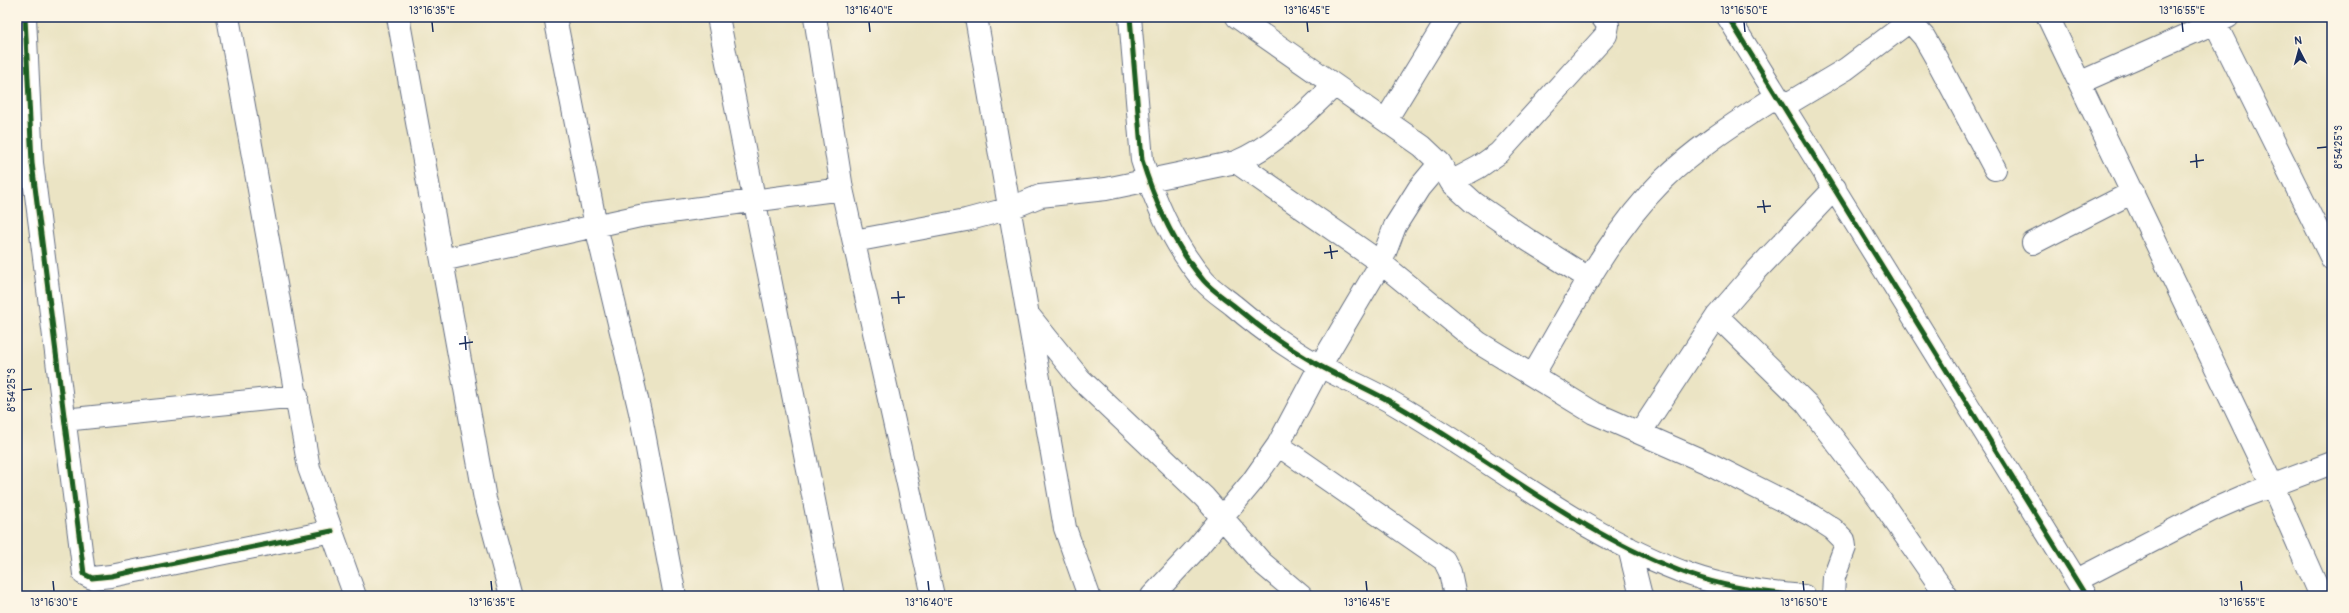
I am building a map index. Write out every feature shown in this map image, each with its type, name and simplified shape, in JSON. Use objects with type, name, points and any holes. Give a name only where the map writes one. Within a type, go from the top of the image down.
[{"type":"street","points":[[24,17],[32,163],[84,574],[92,578],[111,576],[332,531]]},
{"type":"street","points":[[228,17],[309,468],[355,596]]},
{"type":"street","points":[[398,17],[485,500],[511,596]]},
{"type":"street","points":[[555,17],[596,226],[640,412],[675,596]]},
{"type":"street","points":[[718,17],[833,596]]},
{"type":"street","points":[[815,17],[842,189],[933,596]]},
{"type":"street","points":[[976,17],[1011,208],[1065,528],[1089,596]]},
{"type":"street","points":[[1130,17],[1142,160],[1149,182],[1179,245],[1205,282],[1256,325],[1320,366],[1395,404],[1566,513],[1629,548],[1692,576],[1753,592],[1804,596]]},
{"type":"street","points":[[1236,17],[1422,146],[1440,162],[1451,182],[1473,202],[1528,240],[1590,278]]},
{"type":"street","points":[[1386,120],[1449,17]]},
{"type":"street","points":[[1451,182],[1479,167],[1499,153],[1549,99],[1606,36],[1608,26],[1602,17]]},
{"type":"street","points":[[1728,17],[2082,588],[2210,511],[2272,485],[2332,463]]},
{"type":"street","points":[[2048,17],[2081,82],[2272,485],[2313,593]]},
{"type":"street","points":[[1533,375],[1590,278],[1638,208],[1662,181],[1691,154],[1780,101],[1846,70],[1884,42],[1910,18],[1924,37],[1995,169]]},
{"type":"street","points":[[2081,82],[2222,20],[2332,259]]},
{"type":"street","points":[[854,241],[911,231],[1011,208],[1046,195],[1106,189],[1149,182],[1236,162],[1252,156],[1276,140],[1334,86]]},
{"type":"street","points":[[1236,162],[1380,262],[1479,343],[1594,413],[1710,464],[1814,516],[1833,529],[1842,537],[1845,544],[1834,577],[1833,596]]},
{"type":"street","points":[[1152,596],[1195,550],[1223,517],[1278,445],[1320,366],[1380,262],[1395,226],[1419,188],[1440,162]]},
{"type":"street","points":[[1640,433],[1717,316],[1757,270],[1835,188]]},
{"type":"street","points":[[442,260],[640,216],[755,202],[842,189]]},
{"type":"street","points":[[2033,243],[2133,192]]},
{"type":"street","points":[[1029,316],[1080,379],[1204,497],[1262,563],[1301,596]]},
{"type":"street","points":[[1717,316],[1806,403],[1879,498],[1947,596]]},
{"type":"street","points":[[64,420],[296,396]]},
{"type":"street","points":[[1278,445],[1444,560],[1450,572],[1455,596]]},
{"type":"street","points":[[1629,548],[1641,596]]},
{"type":"cycle path","points":[[25,17],[32,163],[84,574],[92,578],[111,576],[332,531]]},
{"type":"cycle path","points":[[1130,17],[1142,160],[1153,192],[1175,239],[1194,268],[1210,287],[1264,330],[1297,353],[1398,406],[1577,520],[1614,540],[1652,559],[1705,580],[1747,589],[1804,596]]},
{"type":"cycle path","points":[[1728,17],[2086,596]]}]
